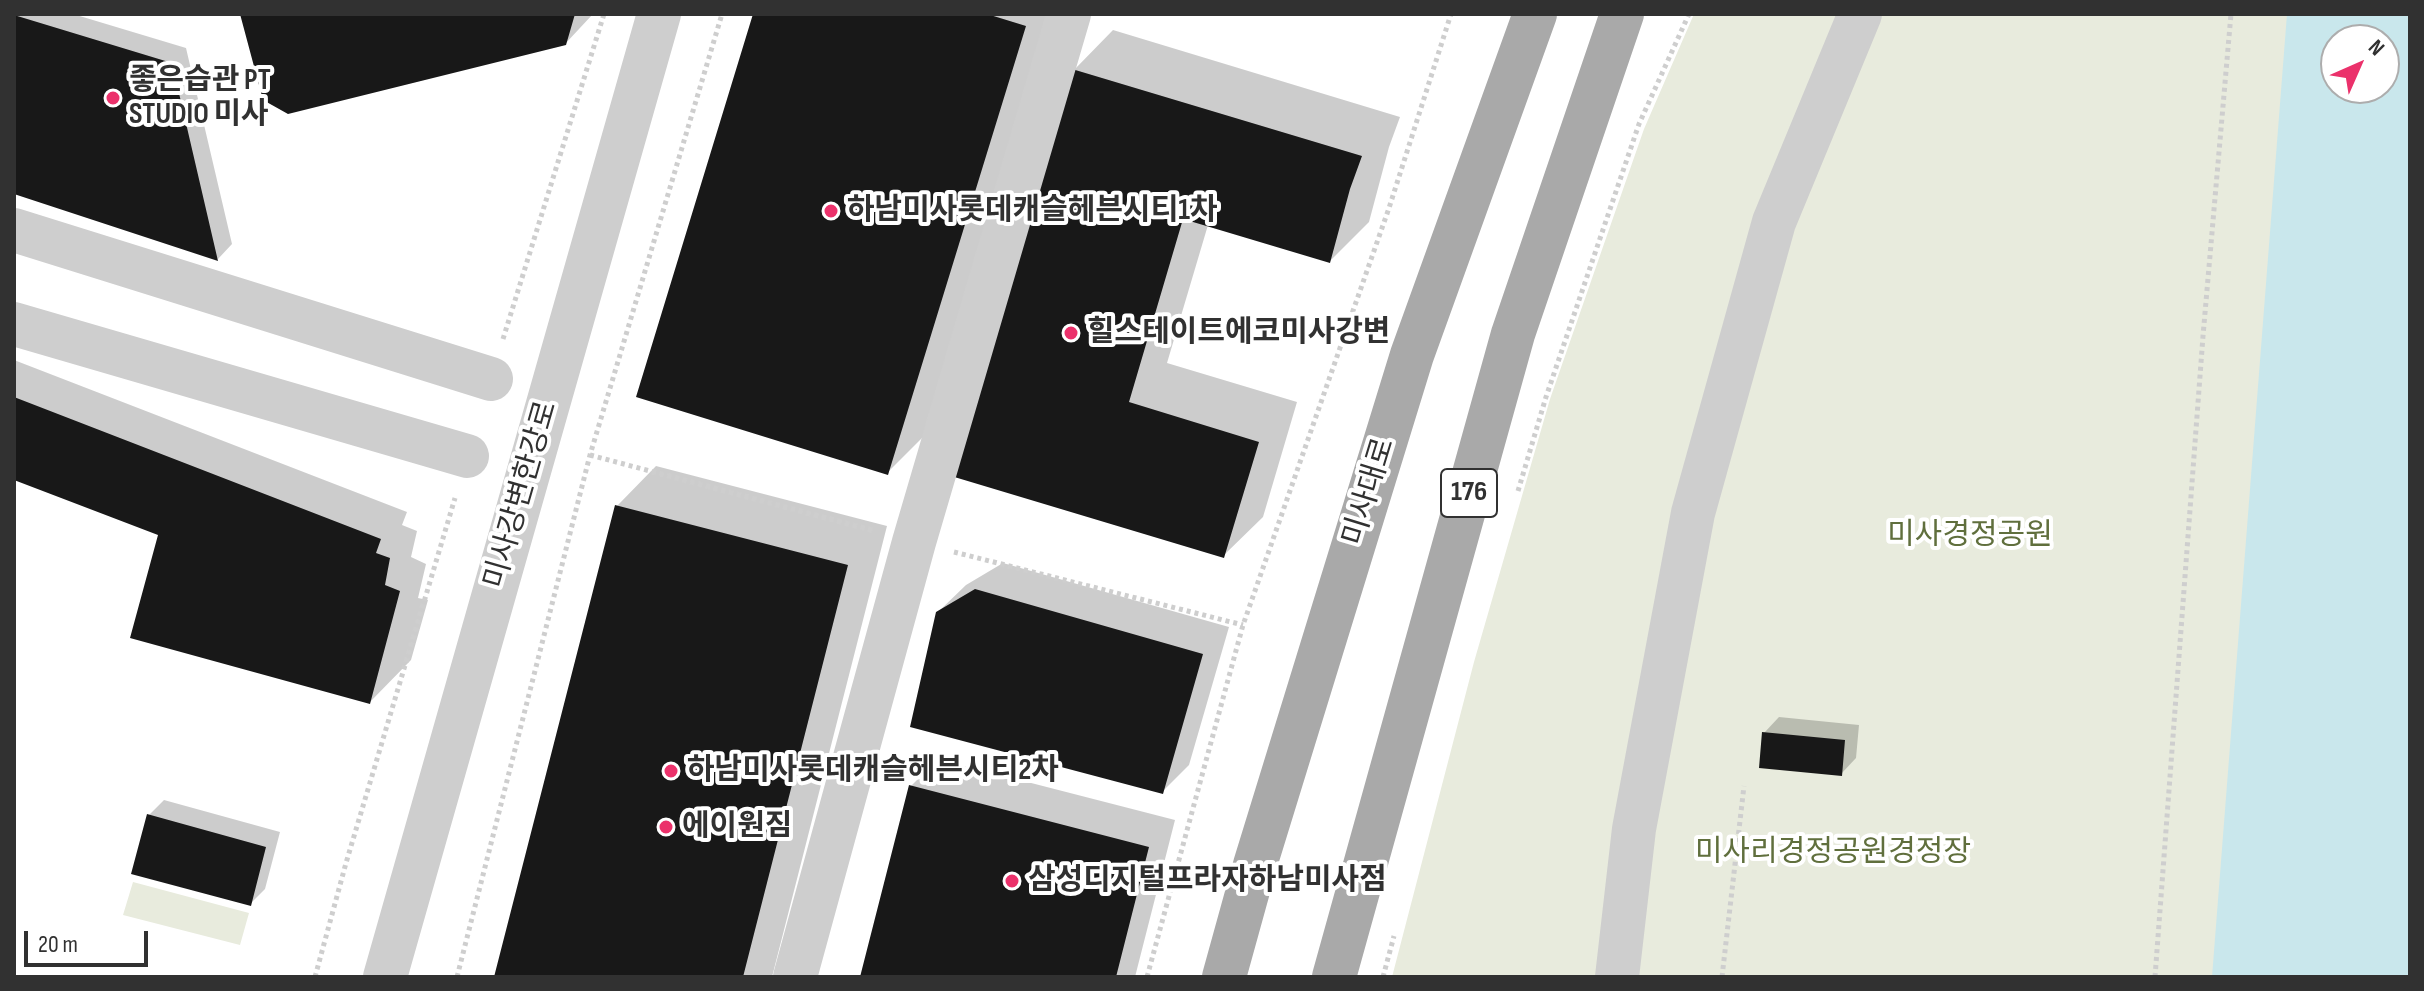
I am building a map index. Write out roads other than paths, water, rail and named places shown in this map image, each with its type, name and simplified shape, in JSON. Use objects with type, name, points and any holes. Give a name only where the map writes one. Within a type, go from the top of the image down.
[{"type":"main road","name":"176","points":[[1334,977],[1513,334],[1622,14]]},
{"type":"main road","points":[[1596,84],[1631,14]]},
{"type":"main road","name":"미사대로","points":[[1224,977],[1255,865],[1412,355],[1528,24]]},
{"type":"street","name":"미사강변한강로","points":[[385,977],[659,14]]},
{"type":"street","points":[[795,977],[914,542],[1069,14]]},
{"type":"street","points":[[1617,977],[1634,829],[1693,513],[1774,222],[1860,14]]},
{"type":"street","points":[[14,230],[491,379]]},
{"type":"street","points":[[14,324],[467,456]]},
{"type":"water","points":[[2287,14],[2410,14],[2410,977],[2212,977]]},
{"type":"place","name":"좋은습관 PT STUDIO 미사","points":[[113,98]]},
{"type":"place","name":"하남미사롯데캐슬헤븐시티1차","points":[[831,211]]},
{"type":"place","name":"힐스테이트에코미사강변","points":[[1071,333]]},
{"type":"place","name":"하남미사롯데캐슬헤븐시티2차","points":[[671,771]]},
{"type":"place","name":"에이원짐","points":[[666,827]]},
{"type":"place","name":"삼성디지털프라자하남미사점","points":[[1012,881]]},
{"type":"park label","name":"미사경정공원","points":[[1970,536]]},
{"type":"park label","name":"미사리경정공원경정장","points":[[1833,853]]}]
